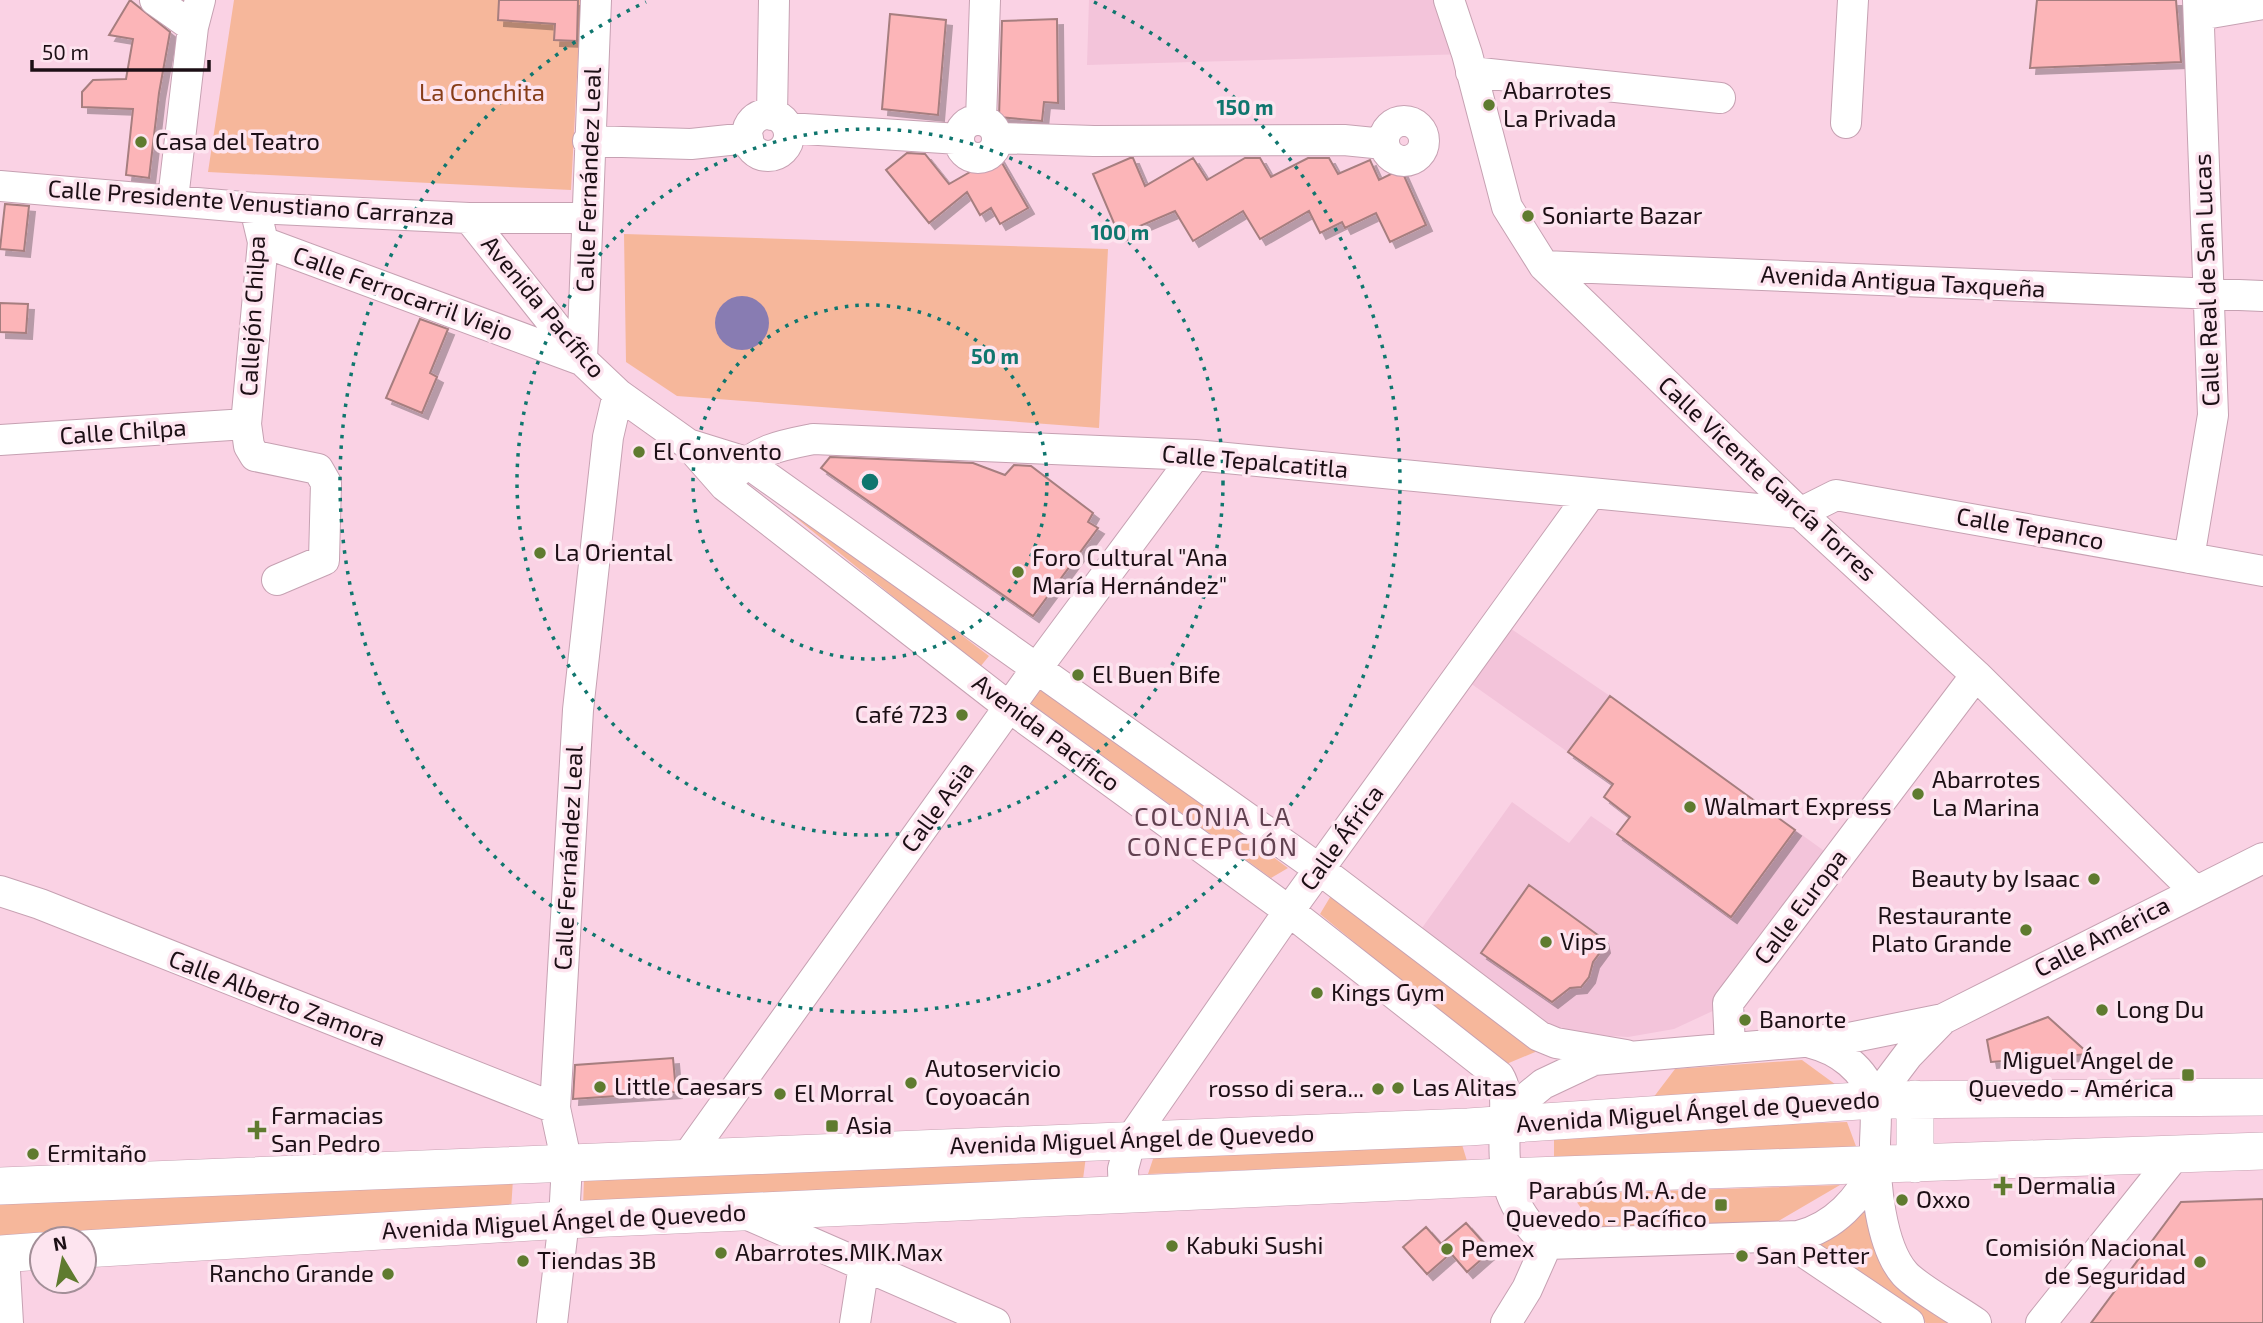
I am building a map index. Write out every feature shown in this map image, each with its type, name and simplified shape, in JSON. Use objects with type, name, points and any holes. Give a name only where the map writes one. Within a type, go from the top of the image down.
[{"type":"main road","name":"Avenida Miguel Ángel de Quevedo","points":[[0,1186],[684,1161],[1131,1139],[1505,1125],[1874,1100],[2263,1097]]},
{"type":"main road","points":[[1915,1099],[1915,1164]]},
{"type":"main road","name":"Avenida Miguel Ángel de Quevedo","points":[[98,1248],[564,1220],[746,1214],[1505,1177],[2263,1152]]},
{"type":"main road","points":[[2,1254],[28,1252]]},
{"type":"street","name":"Calle Fernández Leal","points":[[582,360],[588,141],[596,0]]},
{"type":"street","points":[[774,0],[780,121]]},
{"type":"street","points":[[979,132],[985,0]]},
{"type":"street","name":"Calle Vicente García Torres","points":[[1449,0],[1507,207],[1544,266],[1800,513],[1976,675],[2194,890]]},
{"type":"street","points":[[1846,122],[1853,0]]},
{"type":"street","points":[[2198,7],[2263,4]]},
{"type":"street","name":"Calle Real de San Lucas","points":[[2189,558],[2213,415],[2198,7]]},
{"type":"street","points":[[164,198],[180,10]]},
{"type":"street","points":[[1471,72],[1720,98]]},
{"type":"street","points":[[588,141],[691,144],[748,138],[754,120],[1094,141],[1344,140],[1384,144]]},
{"type":"street","name":"Calle Presidente Venustiano Carranza","points":[[0,186],[164,198],[255,208],[469,218],[587,218]]},
{"type":"street","name":"Callejón Chilpa","points":[[246,424],[263,242],[255,208]]},
{"type":"street","name":"Avenida Pacífico","points":[[469,218],[582,360],[618,394],[688,443],[725,486],[1009,706],[1289,911],[1499,1076],[1506,1092],[1505,1177]]},
{"type":"street","name":"Calle Ferrocarril Viejo","points":[[263,242],[582,360]]},
{"type":"street","name":"Avenida Antigua Taxqueña","points":[[1544,266],[2263,296]]},
{"type":"street","name":"Calle Fernández Leal","points":[[552,1323],[564,1220],[567,1164],[555,1108],[578,710],[608,437],[618,394]]},
{"type":"street","points":[[246,424],[249,446],[255,456],[318,469],[326,483],[324,560],[277,580]]},
{"type":"street","name":"Calle Chilpa","points":[[0,440],[246,424]]},
{"type":"street","name":"Calle Tepalcatitla","points":[[725,486],[746,461],[773,446],[813,439],[1195,456],[1800,513]]},
{"type":"street","name":"Avenida Pacífico","points":[[688,443],[746,461],[1319,869],[1539,1036],[1556,1043],[1626,1055]]},
{"type":"street","name":"Calle Asia","points":[[684,1161],[1009,706],[1195,456]]},
{"type":"street","name":"Calle África","points":[[1124,1196],[1123,1169],[1131,1139],[1289,911],[1591,493]]},
{"type":"street","name":"Calle Tepanco","points":[[1800,513],[1836,495],[2263,571]]},
{"type":"street","name":"Calle Europa","points":[[1730,1047],[1728,1003],[1976,675]]},
{"type":"street","name":"Calle América","points":[[1505,1125],[1515,1107],[1557,1076],[1587,1062],[1626,1055],[1849,1038],[1943,1019],[2194,890],[2263,858]]},
{"type":"street","name":"Calle Alberto Zamora","points":[[0,891],[40,904],[555,1108]]},
{"type":"street","name":"Calle América","points":[[1807,1042],[1827,1048],[1850,1063],[1863,1076],[1874,1100],[1908,1055],[1943,1019]]},
{"type":"street","points":[[1874,1100],[1875,1166],[1888,1237],[1906,1274],[1976,1323]]},
{"type":"street","points":[[2041,1323],[2176,1154]]},
{"type":"street","points":[[1548,1244],[1783,1238],[1809,1233],[1837,1217],[1860,1192],[1875,1166]]},
{"type":"street","points":[[1505,1177],[1518,1210],[1548,1244]]},
{"type":"street","points":[[746,1214],[996,1323]]},
{"type":"street","points":[[1783,1238],[1909,1323]]},
{"type":"street","points":[[1506,1323],[1527,1289],[1548,1244]]},
{"type":"street","points":[[2,1254],[8,1323]]},
{"type":"street","points":[[855,1323],[864,1265]]},
{"type":"shaded area","points":[[1089,0],[1449,0],[1467,54],[1087,65]]},
{"type":"shaded area","points":[[742,296],[761,304],[769,323],[761,342],[742,350],[723,342],[715,323],[723,304]]},
{"type":"shaded area","points":[[1504,624],[1610,696],[1827,853],[1717,1009],[1674,1029],[1628,1037],[1580,1034],[1543,1025],[1422,928],[1512,802],[1569,843],[1591,816],[1617,834],[1630,817],[1604,797],[1613,784],[1463,678]]},
{"type":"green space","name":"La Conchita","points":[[234,0],[581,0],[571,190],[208,172]]},
{"type":"green space","points":[[624,234],[1108,249],[1099,428],[677,396],[626,362]]},
{"type":"green space","points":[[790,513],[802,514],[989,656],[980,667]]},
{"type":"green space","points":[[1039,685],[1288,868],[1271,878],[1029,702]]},
{"type":"green space","points":[[1332,894],[1547,1047],[1504,1065],[1320,914]]},
{"type":"green space","points":[[1802,1060],[1843,1090],[1653,1098],[1675,1069]]},
{"type":"green space","points":[[1847,1122],[1857,1149],[1554,1159],[1554,1133]]},
{"type":"green space","points":[[1460,1138],[1467,1161],[1148,1174],[1154,1156]]},
{"type":"green space","points":[[1086,1156],[1082,1187],[583,1208],[584,1178]]},
{"type":"green space","points":[[513,1179],[511,1210],[98,1233],[98,1225],[28,1225],[28,1236],[0,1238],[0,1198]]},
{"type":"green space","points":[[1840,1185],[1768,1227],[1599,1233],[1571,1194]]},
{"type":"green space","points":[[1868,1203],[1882,1266],[1958,1323],[1926,1323],[1813,1242]]},
{"type":"building","points":[[130,0],[170,32],[159,93],[149,178],[126,175],[133,109],[82,107],[82,92],[93,80],[126,79],[133,39],[109,35]]},
{"type":"building","points":[[499,0],[578,0],[577,41],[554,40],[555,24],[498,20]]},
{"type":"building","points":[[2037,0],[2176,0],[2181,62],[2030,68]]},
{"type":"building","points":[[890,14],[946,20],[938,115],[882,109]]},
{"type":"building","points":[[1057,19],[1058,103],[1044,102],[1042,121],[999,117],[1002,21]]},
{"type":"building","points":[[907,153],[925,154],[949,184],[998,156],[1028,208],[1000,224],[991,208],[980,215],[967,192],[929,223],[886,170]]},
{"type":"building","points":[[1133,158],[1145,186],[1193,158],[1207,180],[1245,158],[1260,158],[1271,177],[1308,158],[1329,158],[1338,174],[1370,160],[1379,180],[1401,169],[1426,225],[1390,242],[1376,213],[1345,228],[1342,222],[1320,233],[1309,211],[1260,239],[1243,211],[1193,241],[1175,211],[1119,235],[1093,174]]},
{"type":"building","points":[[5,204],[29,206],[24,251],[0,249]]},
{"type":"building","points":[[0,303],[28,304],[26,333],[0,332]]},
{"type":"building","points":[[420,319],[448,329],[430,373],[437,377],[422,413],[386,398]]},
{"type":"building","name":"Foro Cultural \"Ana María Hernández\"","points":[[830,457],[973,463],[1005,475],[1014,465],[1031,466],[1093,513],[1088,522],[1098,528],[1033,616],[821,468]]},
{"type":"building","name":"Walmart Express","points":[[1610,696],[1795,830],[1731,917],[1617,834],[1630,817],[1604,797],[1613,784],[1568,752]]},
{"type":"building","name":"Vips","points":[[1529,885],[1602,938],[1604,947],[1581,987],[1570,988],[1552,1002],[1481,953]]},
{"type":"building","points":[[2048,1017],[2089,1054],[1991,1062],[1987,1040]]},
{"type":"building","points":[[673,1058],[676,1092],[573,1099],[575,1065]]},
{"type":"building","name":"Comisión Nacional de Seguridad","points":[[2263,1199],[2263,1323],[2091,1323],[2181,1202]]},
{"type":"building","points":[[1466,1223],[1491,1251],[1467,1272],[1442,1243]]},
{"type":"building","points":[[1426,1227],[1450,1254],[1427,1274],[1403,1247]]},
{"type":"place","name":"Abarrotes La Privada","points":[[1489,105]]},
{"type":"place","name":"Casa del Teatro","points":[[141,142]]},
{"type":"place","name":"Soniarte Bazar","points":[[1528,216]]},
{"type":"place","name":"El Convento","points":[[639,452]]},
{"type":"place","name":"La Oriental","points":[[540,553]]},
{"type":"place","name":"Foro Cultural \"Ana María Hernández\"","points":[[1018,572]]},
{"type":"place","name":"El Buen Bife","points":[[1078,675]]},
{"type":"place","name":"Café 723","points":[[962,715]]},
{"type":"place","name":"Abarrotes La Marina","points":[[1918,794]]},
{"type":"place","name":"Walmart Express","points":[[1690,807]]},
{"type":"place","name":"Beauty by Isaac","points":[[2094,879]]},
{"type":"place","name":"Restaurante Plato Grande","points":[[2026,930]]},
{"type":"place","name":"Vips","points":[[1546,942]]},
{"type":"place","name":"Kings Gym","points":[[1317,993]]},
{"type":"place","name":"Long Du","points":[[2102,1010]]},
{"type":"place","name":"Banorte","points":[[1745,1020]]},
{"type":"place","name":"Miguel Ángel de Quevedo - América","points":[[2188,1075]]},
{"type":"place","name":"Autoservicio Coyoacán","points":[[911,1083]]},
{"type":"place","name":"Little Caesars","points":[[600,1087]]},
{"type":"place","name":"Las Alitas","points":[[1398,1088]]},
{"type":"place","name":"rosso di sera...","points":[[1378,1089]]},
{"type":"place","name":"El Morral","points":[[780,1094]]},
{"type":"place","name":"Asia","points":[[832,1126]]},
{"type":"place","name":"Farmacias San Pedro","points":[[257,1130]]},
{"type":"place","name":"Ermitaño","points":[[33,1154]]},
{"type":"place","name":"Dermalia","points":[[2003,1186]]},
{"type":"place","name":"Oxxo","points":[[1902,1200]]},
{"type":"place","name":"Parabús M. A. de Quevedo - Pacífico","points":[[1721,1205]]},
{"type":"place","name":"Kabuki Sushi","points":[[1172,1246]]},
{"type":"place","name":"Pemex","points":[[1447,1249]]},
{"type":"place","name":"Abarrotes.MIK.Max","points":[[721,1253]]},
{"type":"place","name":"San Petter","points":[[1742,1256]]},
{"type":"place","name":"Tiendas 3B","points":[[523,1261]]},
{"type":"place","name":"Comisión Nacional de Seguridad","points":[[2200,1262]]},
{"type":"place","name":"Rancho Grande","points":[[388,1274]]},
{"type":"district","name":"COLONIA LA CONCEPCIÓN","points":[[1213,832]]}]
